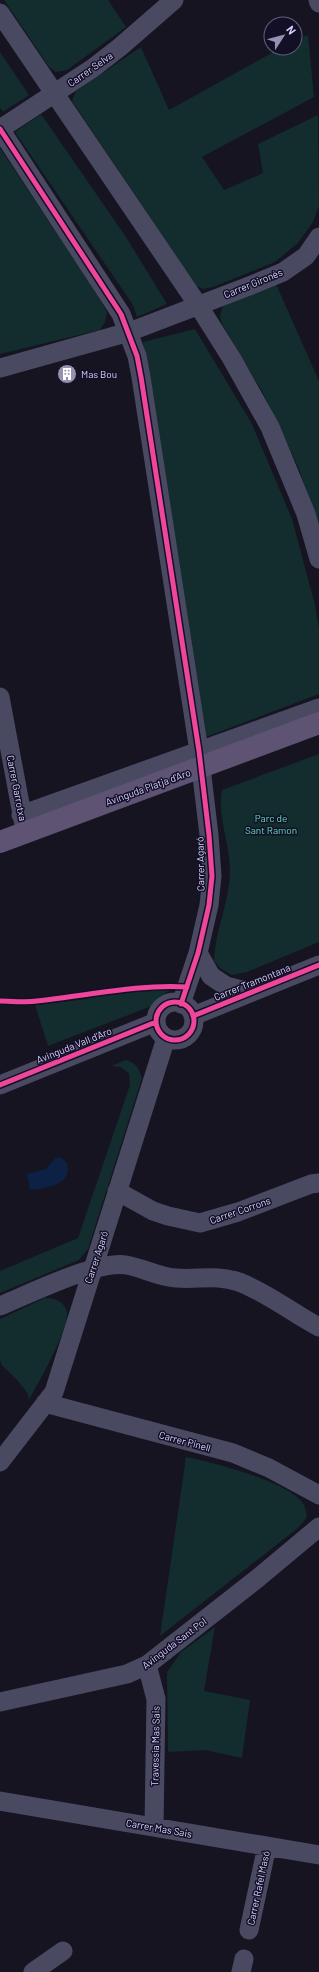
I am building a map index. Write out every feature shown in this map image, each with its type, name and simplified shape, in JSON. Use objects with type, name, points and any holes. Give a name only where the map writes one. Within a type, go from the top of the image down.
[{"type":"main road","name":"Avinguda Platja d'Aro","points":[[0,842],[24,824],[200,759],[259,745],[319,723]]},
{"type":"street","name":"Carrer Selva","points":[[0,129],[54,94],[120,47],[174,0]]},
{"type":"street","points":[[0,13],[198,305],[232,359],[270,427],[306,514],[319,559]]},
{"type":"street","name":"Carrer Agaró","points":[[0,129],[122,314],[129,332],[141,377],[200,759],[212,876],[209,905],[187,1010]]},
{"type":"street","name":"Carrer Gironès","points":[[0,368],[129,332],[282,272],[306,256],[319,237]]},
{"type":"street","name":"Carrer Garrotxa","points":[[1,706],[24,824]]},
{"type":"street","points":[[200,759],[319,708]]},
{"type":"street","points":[[259,745],[278,747],[319,733]]},
{"type":"street","name":"Carrer Tramontana","points":[[198,953],[211,976],[226,986],[249,992]]},
{"type":"street","name":"Carrer Tramontana","points":[[187,1010],[249,992],[319,965]]},
{"type":"street","points":[[173,1002],[187,1010],[193,1027],[186,1036],[179,1040],[166,1038],[160,1034],[156,1022],[157,1015],[165,1005],[173,1002]]},
{"type":"street","name":"Avinguda Vall d'Aro","points":[[0,1085],[156,1022]]},
{"type":"street","name":"Carrer Agaró","points":[[0,1462],[54,1392],[166,1038]]},
{"type":"street","name":"Carrer Corrons","points":[[118,1191],[152,1211],[200,1223],[238,1212],[311,1184],[319,1183]]},
{"type":"street","points":[[0,1306],[92,1269],[110,1264],[127,1265],[157,1276],[170,1278],[223,1277],[263,1293],[319,1327]]},
{"type":"street","name":"Carrer Pinell","points":[[45,1403],[233,1453],[269,1468],[319,1495]]},
{"type":"street","name":"Avinguda Sant Pol","points":[[0,1702],[127,1674],[147,1665],[258,1578],[319,1527]]},
{"type":"street","name":"Travessia Mas Sais","points":[[147,1665],[156,1699],[154,1827]]},
{"type":"street","name":"Carrer Mas Sais","points":[[0,1802],[319,1855]]},
{"type":"street","name":"Carrer Rafel Masó","points":[[249,1930],[267,1846]]},
{"type":"street","points":[[33,1972],[63,1951]]},
{"type":"green space","points":[[4,0],[108,0],[126,27],[67,70],[56,72],[49,67]]},
{"type":"green space","points":[[308,35],[314,97],[202,157],[224,190],[263,173],[258,144],[318,115],[319,206],[313,222],[298,243],[275,262],[213,287],[203,289],[195,285],[72,101],[76,91],[141,47],[169,110],[266,56],[303,56],[303,37]]},
{"type":"green space","points":[[0,52],[29,95],[3,112],[0,108]]},
{"type":"green space","points":[[41,114],[126,237],[167,304],[137,317],[133,305],[15,132]]},
{"type":"green space","points":[[0,148],[92,286],[107,312],[105,322],[100,330],[0,354]]},
{"type":"green space","points":[[276,284],[319,381],[319,529],[299,469],[263,393],[222,324],[220,316],[223,306]]},
{"type":"green space","points":[[195,329],[252,424],[292,519],[315,605],[319,629],[319,694],[206,737],[143,342]]},
{"type":"green space","name":"Parc de Sant Ramon","points":[[319,754],[319,942],[247,972],[232,975],[221,969],[214,961],[217,938],[228,893],[230,870],[221,810],[222,790]]},
{"type":"green space","points":[[160,986],[170,990],[158,998],[149,1007],[48,1046],[35,1005],[86,999]]},
{"type":"green space","points":[[0,1003],[35,1005],[0,1005]]},
{"type":"green space","points":[[126,1060],[137,1066],[142,1078],[88,1249],[79,1260],[0,1293],[0,1271],[78,1238],[130,1085],[129,1074],[121,1067],[111,1066]]},
{"type":"green space","points":[[45,1298],[59,1301],[64,1305],[67,1312],[67,1320],[52,1356],[29,1400],[28,1394],[18,1381],[2,1365],[0,1360],[0,1319]]},
{"type":"green space","points":[[186,1457],[250,1474],[284,1488],[297,1497],[304,1505],[307,1517],[298,1528],[160,1636]]},
{"type":"green space","points":[[215,1627],[204,1691],[250,1700],[242,1758],[205,1750],[168,1752],[167,1672],[181,1652]]},
{"type":"water","points":[[56,1157],[61,1158],[67,1163],[68,1170],[66,1176],[57,1184],[30,1190],[27,1174],[46,1169]]},
{"type":"cycle path","points":[[0,129],[121,314],[137,356],[199,751],[209,835],[212,876],[209,905],[198,953],[181,1004]]},
{"type":"cycle path","points":[[193,1016],[319,965]]},
{"type":"cycle path","points":[[0,1001],[32,1002],[149,987],[187,987]]},
{"type":"cycle path","points":[[175,1002],[188,1008],[194,1021],[188,1034],[175,1040],[162,1034],[156,1021],[162,1008],[175,1002]]},
{"type":"cycle path","points":[[0,1085],[156,1022]]},
{"type":"place","name":"Mas Bou","points":[[67,374]]}]
